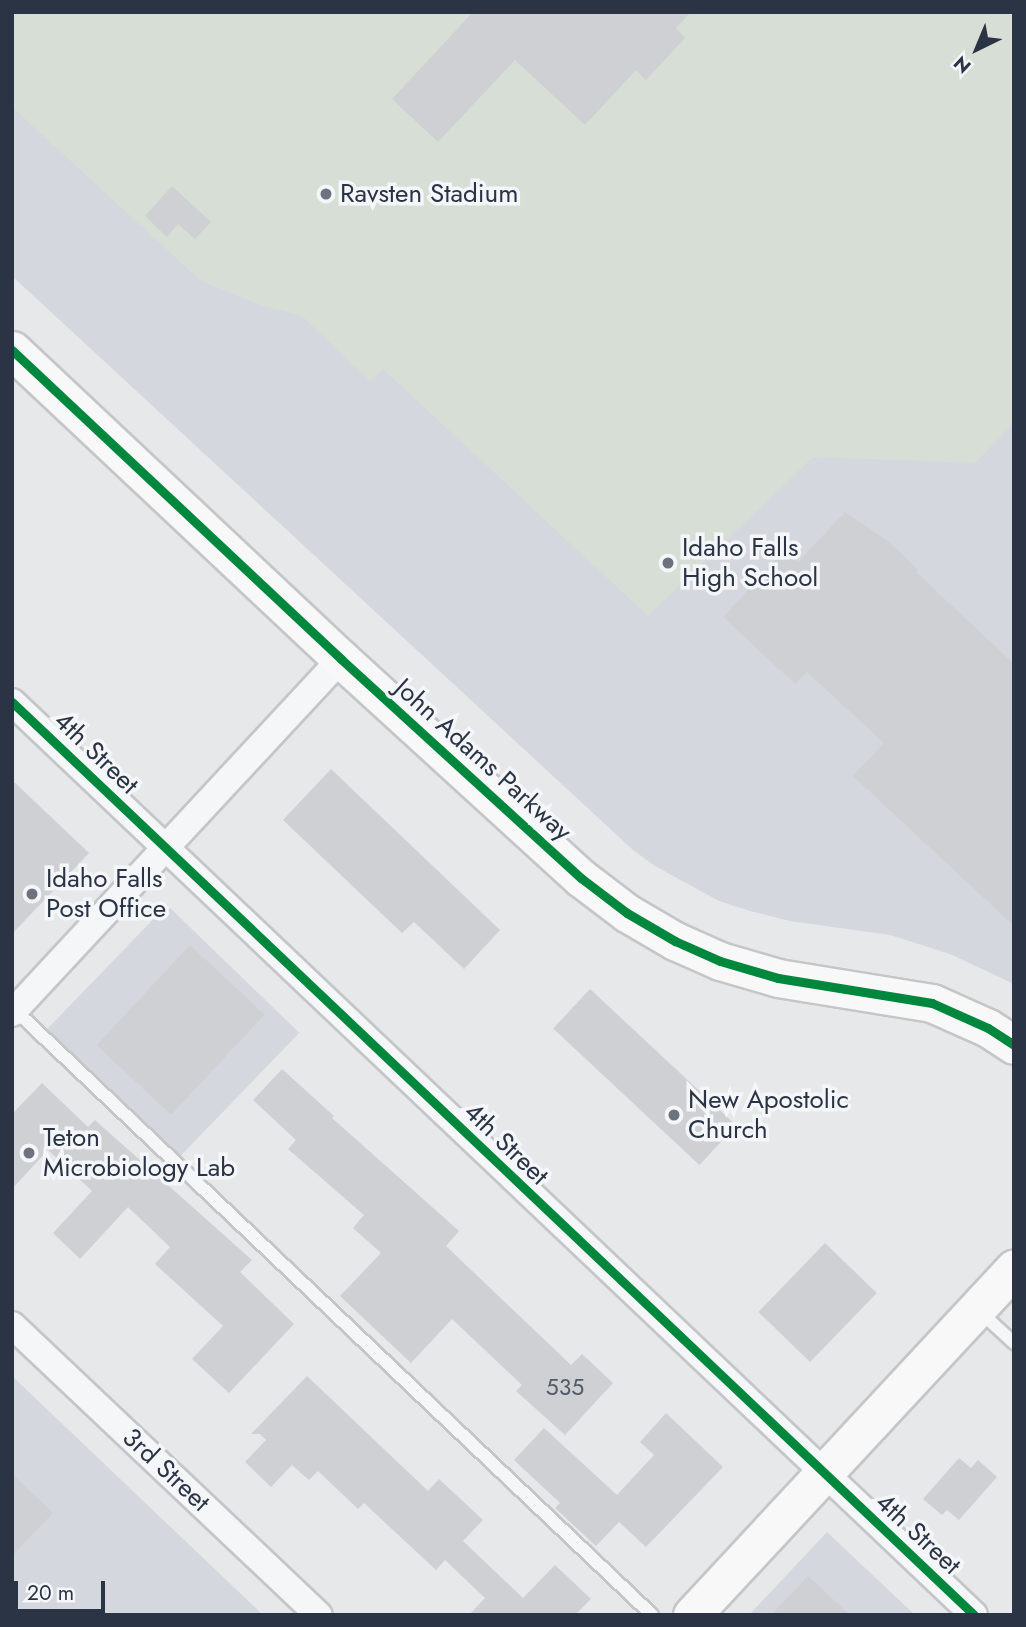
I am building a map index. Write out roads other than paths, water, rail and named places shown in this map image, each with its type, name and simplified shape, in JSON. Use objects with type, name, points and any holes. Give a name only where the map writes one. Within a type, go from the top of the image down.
[{"type":"street","name":"John Adams Parkway","points":[[12,350],[341,659],[581,878],[628,913],[675,941],[720,961],[778,978],[932,1003],[988,1028],[1014,1045]]},
{"type":"street","points":[[14,1012],[341,659]]},
{"type":"street","name":"4th Street","points":[[12,702],[823,1475],[974,1615]]},
{"type":"street","points":[[692,1615],[1014,1268]]},
{"type":"street","name":"3rd Street","points":[[12,1325],[319,1615]]},
{"type":"lane","points":[[14,1012],[652,1615]]},
{"type":"lane","points":[[976,1308],[1014,1343]]},
{"type":"place","name":"Ravsten Stadium","points":[[326,194]]},
{"type":"place","name":"Idaho Falls High School","points":[[668,563]]},
{"type":"place","name":"Idaho Falls Post Office","points":[[32,894]]},
{"type":"place","name":"New Apostolic Church","points":[[674,1115]]},
{"type":"place","name":"Teton Microbiology Lab","points":[[29,1153]]}]
